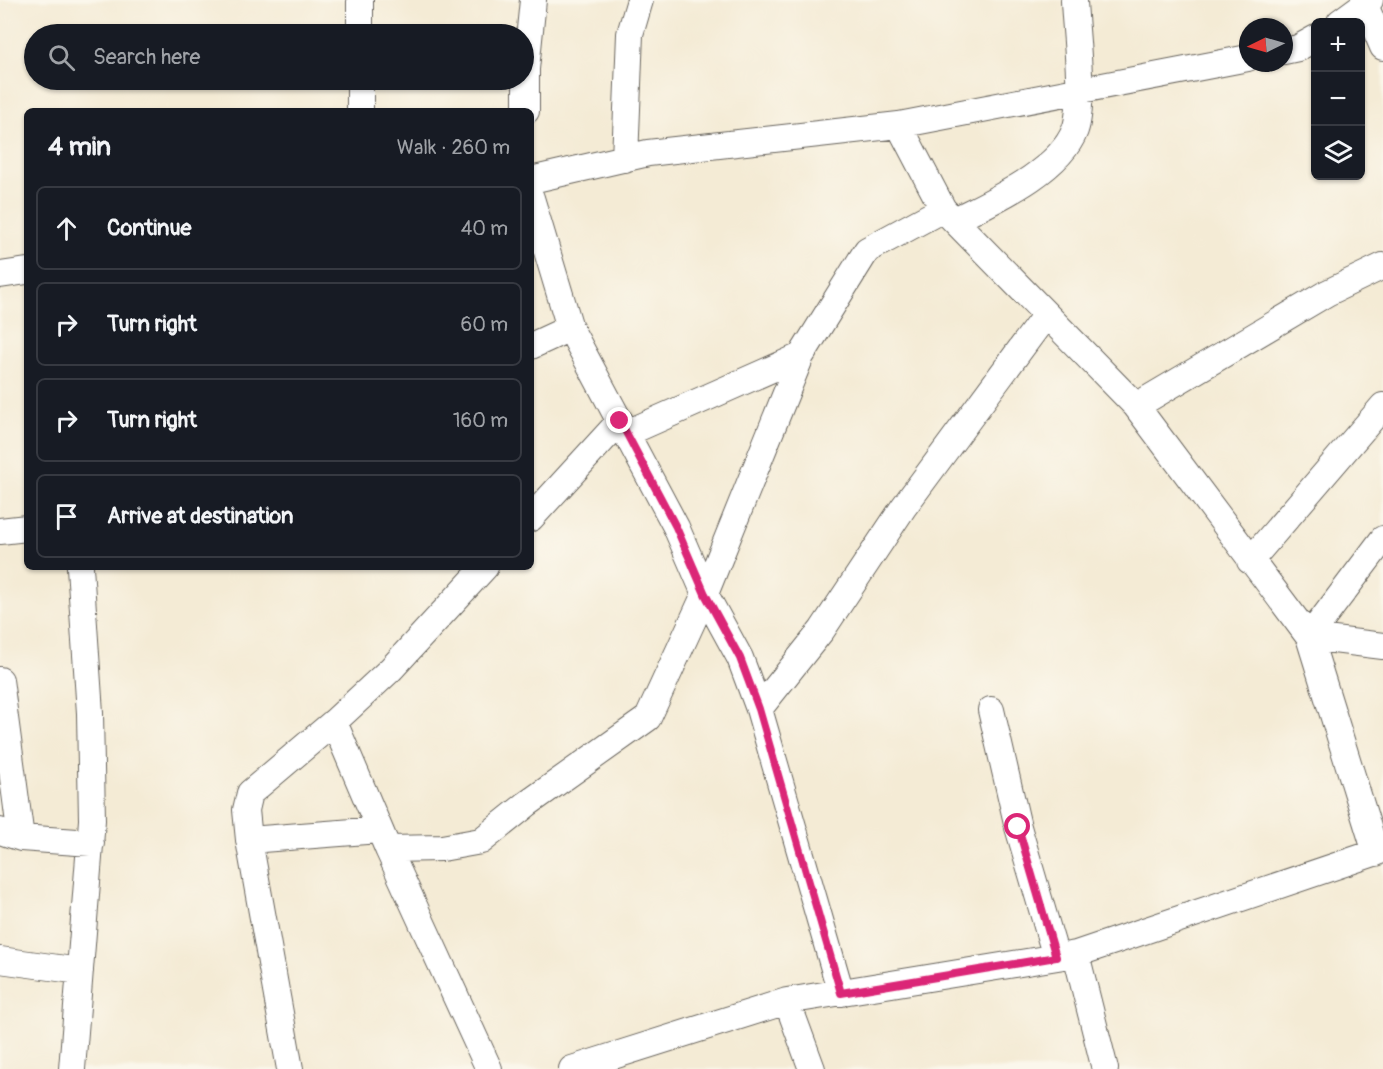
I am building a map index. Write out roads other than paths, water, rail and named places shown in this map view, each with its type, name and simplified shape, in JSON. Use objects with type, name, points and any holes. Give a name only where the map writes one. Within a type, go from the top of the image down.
[{"type":"street","points":[[360,0],[360,24]]},
{"type":"street","points":[[530,24],[532,0]]},
{"type":"street","points":[[625,159],[630,34],[640,0]]},
{"type":"street","points":[[249,840],[383,840],[442,848],[481,841],[527,804],[648,718],[705,594],[801,356],[867,250],[1011,191],[1055,159],[1075,130],[1079,91],[1074,0]]},
{"type":"street","points":[[1345,18],[1367,2],[1383,47]]},
{"type":"street","points":[[1293,49],[1311,42]]},
{"type":"street","points":[[534,179],[648,153],[899,125],[1239,60]]},
{"type":"street","points":[[360,90],[360,108]]},
{"type":"street","points":[[526,90],[526,108]]},
{"type":"street","points":[[572,1069],[787,1001],[1066,955],[1380,851],[1309,637],[1136,406],[1045,316],[949,215],[899,125]]},
{"type":"street","points":[[534,208],[570,328],[676,527],[705,594],[740,658],[759,709],[841,993]]},
{"type":"street","points":[[1136,406],[1327,293],[1383,266]]},
{"type":"street","points":[[0,275],[24,271]]},
{"type":"street","points":[[759,709],[822,630],[903,508],[1045,316]]},
{"type":"street","points":[[534,345],[570,328]]},
{"type":"street","points":[[534,515],[623,427],[801,356]]},
{"type":"street","points":[[1250,561],[1383,406]]},
{"type":"street","points":[[0,531],[24,528]]},
{"type":"street","points":[[1309,637],[1383,539]]},
{"type":"street","points":[[72,1069],[91,843],[90,713],[81,570]]},
{"type":"street","points":[[290,1069],[249,840],[246,810],[250,793],[334,722],[391,669],[483,570]]},
{"type":"street","points":[[1309,637],[1383,646]]},
{"type":"street","points":[[0,680],[10,835],[91,843]]},
{"type":"street","points":[[991,710],[1018,827],[1066,955],[1105,1069]]},
{"type":"street","points":[[334,722],[383,840],[489,1069]]},
{"type":"street","points":[[0,960],[80,971]]},
{"type":"street","points":[[787,1001],[813,1069]]}]
